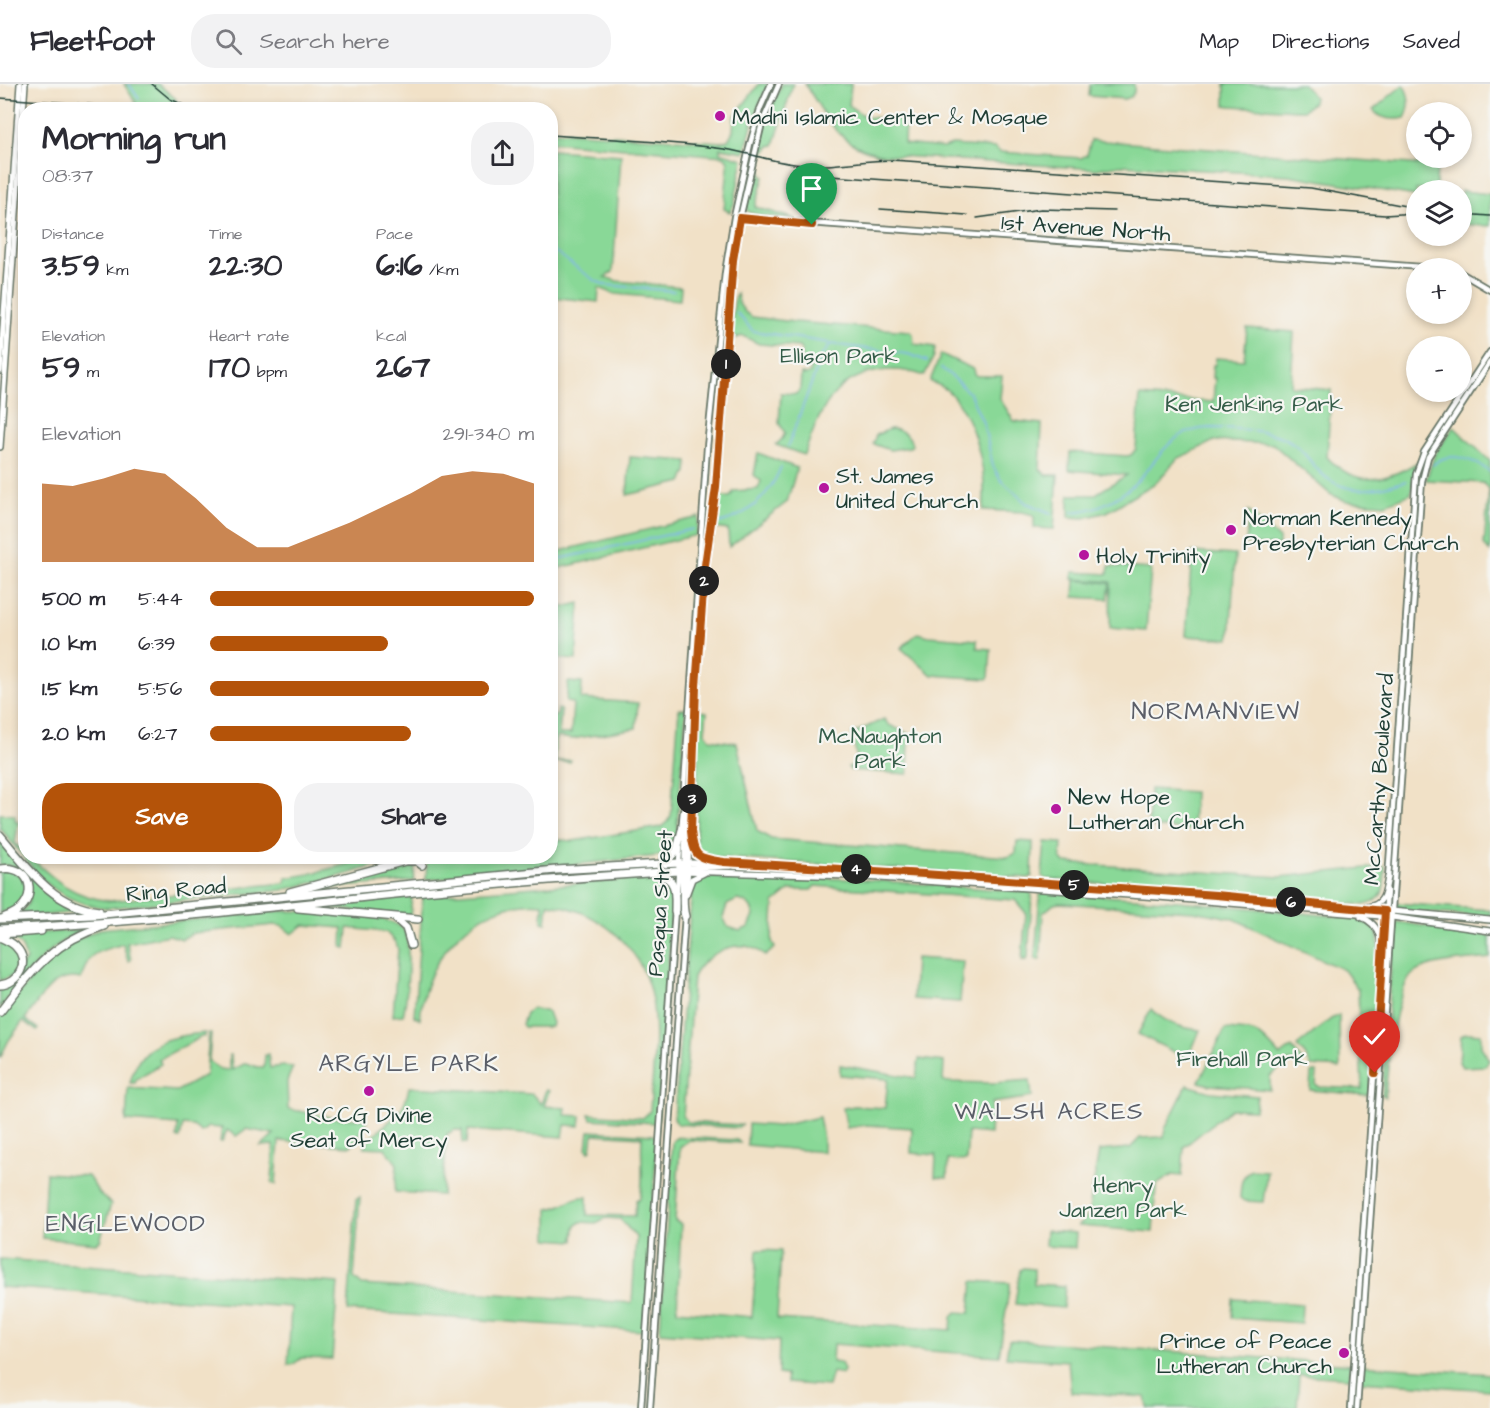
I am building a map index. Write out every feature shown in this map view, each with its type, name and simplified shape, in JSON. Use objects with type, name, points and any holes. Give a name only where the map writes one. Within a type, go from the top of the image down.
[{"type":"highway","points":[[650,864],[673,856],[682,830]]},
{"type":"highway","points":[[0,835],[18,856]]},
{"type":"highway","points":[[25,864],[47,889],[60,899],[84,909],[113,912]]},
{"type":"highway","points":[[264,898],[389,864]]},
{"type":"highway","name":"Ring Road","points":[[0,919],[36,919],[556,870],[650,864],[684,867]]},
{"type":"highway","points":[[684,867],[682,901],[685,916]]},
{"type":"highway","name":"Ring Road","points":[[0,929],[118,922],[277,908],[684,867]]},
{"type":"highway","points":[[0,869],[11,868],[18,871],[27,880],[29,894],[28,900],[20,911],[0,919]]},
{"type":"highway","points":[[620,874],[669,877],[675,891],[675,912]]},
{"type":"highway","points":[[277,908],[314,909],[418,919]]},
{"type":"highway","points":[[394,918],[406,928],[411,945]]},
{"type":"highway","points":[[0,935],[118,922]]},
{"type":"highway","points":[[0,1012],[39,965],[59,946],[85,932],[118,922]]},
{"type":"highway","points":[[0,935],[17,947],[21,953],[23,965],[12,982],[0,985]]},
{"type":"main road","points":[[19,102],[20,84]]},
{"type":"main road","points":[[24,102],[25,84]]},
{"type":"main road","points":[[737,218],[755,126],[771,84]]},
{"type":"main road","points":[[737,218],[762,123],[779,84]]},
{"type":"main road","points":[[0,371],[18,113]]},
{"type":"main road","points":[[0,447],[18,186]]},
{"type":"main road","name":"1st Avenue North","points":[[737,218],[1406,266]]},
{"type":"main road","name":"Pasqua Street","points":[[650,1408],[685,916],[683,801],[707,447],[725,273],[737,218]]},
{"type":"main road","name":"Pasqua Street","points":[[641,1408],[675,912],[691,831],[702,599],[716,487],[737,218]]},
{"type":"main road","points":[[1472,279],[1490,290]]},
{"type":"main road","name":"McCarthy Boulevard","points":[[1357,1408],[1389,914],[1390,856],[1416,474],[1424,452],[1490,352]]},
{"type":"main road","name":"McCarthy Boulevard","points":[[1351,1408],[1381,977],[1396,865],[1407,670],[1424,469],[1428,457],[1490,362]]},
{"type":"main road","points":[[683,801],[685,813],[684,867]]},
{"type":"main road","points":[[691,831],[693,847],[698,857],[724,862],[1216,895],[1360,909],[1490,931]]},
{"type":"main road","points":[[1390,856],[1396,865]]},
{"type":"main road","points":[[684,867],[724,862]]},
{"type":"main road","points":[[684,867],[748,863]]},
{"type":"main road","points":[[684,867],[713,872],[850,876],[1146,896],[1354,914],[1490,920]]},
{"type":"main road","points":[[686,895],[692,879],[713,872]]},
{"type":"main road","points":[[1360,909],[1380,903],[1389,877]]},
{"type":"main road","points":[[1354,914],[1369,920],[1379,931],[1381,977]]},
{"type":"main road","points":[[647,1321],[649,1341],[654,1348]]},
{"type":"green space","points":[[124,84],[158,84],[176,99],[175,102],[135,102]]},
{"type":"green space","points":[[759,84],[768,84],[754,117],[745,152],[720,148],[720,152],[743,159],[734,204],[730,212],[724,209],[728,161],[724,156],[558,143],[558,131],[721,142],[728,140],[733,131],[734,117]]},
{"type":"green space","points":[[782,84],[793,84],[774,145],[770,146],[761,156],[757,155],[767,117]]},
{"type":"green space","points":[[805,84],[851,84],[849,106],[866,117],[905,120],[904,144],[944,148],[952,145],[995,148],[1000,152],[1081,158],[1087,155],[1091,140],[1406,164],[1406,168],[1437,168],[1436,180],[1406,180],[1406,194],[1288,175],[1121,165],[1097,169],[885,155],[856,146],[845,139],[828,121]]},
{"type":"green space","points":[[1090,84],[1134,84],[1134,92],[1131,97],[1125,99],[1089,96]]},
{"type":"green space","points":[[1225,84],[1303,84],[1314,97],[1313,102],[1304,110],[1231,106],[1225,105]]},
{"type":"green space","points":[[1403,85],[1409,101],[1406,102],[1405,118],[1388,119],[1373,110]]},
{"type":"green space","points":[[558,150],[621,155],[613,272],[605,277],[617,281],[681,287],[680,300],[615,294],[599,288],[598,302],[558,298]]},
{"type":"green space","points":[[756,162],[760,163],[764,177],[755,207],[796,219],[748,212],[746,207]]},
{"type":"green space","points":[[1472,192],[1490,194],[1490,226],[1472,225]]},
{"type":"green space","name":"Ellison Park","points":[[737,294],[739,304],[752,317],[910,331],[913,334],[914,344],[935,347],[934,356],[924,376],[902,371],[878,371],[845,384],[825,406],[804,455],[776,445],[785,433],[779,423],[781,393],[796,394],[800,390],[801,374],[810,373],[811,367],[809,363],[802,363],[802,351],[799,347],[759,344],[743,336],[729,340]]},
{"type":"green space","name":"Ken Jenkins Park","points":[[1247,328],[1294,332],[1291,386],[1331,390],[1327,457],[1348,473],[1370,479],[1392,475],[1416,463],[1411,494],[1385,504],[1346,501],[1330,494],[1273,444],[1214,441],[1177,459],[1157,482],[1107,512],[1084,518],[1069,517],[1069,495],[1094,495],[1127,475],[1069,470],[1070,452],[1131,455],[1136,449],[1140,396],[1213,402],[1215,378],[1212,378],[1216,358],[1244,360]]},
{"type":"green space","points":[[941,354],[973,369],[977,376],[1002,376],[1000,399],[1014,421],[1042,424],[1040,469],[1046,475],[1058,475],[1054,529],[1034,528],[1034,515],[1022,512],[983,510],[981,462],[972,430],[957,401],[943,387],[930,381]]},
{"type":"green space","points":[[1454,427],[1490,461],[1490,552],[1484,545],[1489,490],[1483,483],[1426,480],[1435,453]]},
{"type":"green space","points":[[890,429],[904,433],[912,445],[890,450],[873,444],[876,435]]},
{"type":"green space","points":[[758,453],[797,468],[787,502],[729,547],[728,530],[715,528],[718,497],[730,497],[734,491],[758,489],[761,481],[754,475]]},
{"type":"green space","points":[[630,457],[688,461],[687,472],[682,482],[627,495]]},
{"type":"green space","points":[[1248,511],[1279,539],[1279,546],[1246,544]]},
{"type":"green space","points":[[699,517],[697,535],[558,568],[558,552]]},
{"type":"green space","points":[[1192,552],[1235,555],[1230,639],[1186,636]]},
{"type":"green space","points":[[1109,566],[1151,569],[1146,631],[1110,628],[1111,582],[1072,579],[1073,572],[1108,574]]},
{"type":"green space","points":[[1075,580],[1110,583],[1108,599],[1074,597]]},
{"type":"green space","points":[[580,603],[576,660],[558,659],[558,608]]},
{"type":"green space","points":[[918,633],[977,640],[977,648],[991,649],[989,677],[987,679],[932,675],[901,648]]},
{"type":"green space","points":[[568,682],[582,683],[581,699],[638,703],[636,728],[572,739],[558,737],[558,709],[561,710],[559,734],[571,734],[573,703],[566,702]]},
{"type":"green space","points":[[679,709],[686,709],[676,841],[672,853],[426,880],[427,864],[558,864],[558,840],[573,841],[661,827],[671,816]]},
{"type":"green space","points":[[698,711],[707,712],[705,732],[710,739],[737,743],[757,831],[771,839],[1008,857],[1016,853],[1017,841],[1033,842],[1032,876],[1029,878],[711,857],[699,853],[696,846]]},
{"type":"green space","name":"McNaughton Park","points":[[884,719],[889,725],[909,734],[908,774],[850,770],[848,767],[858,764],[852,734]]},
{"type":"green space","points":[[1150,789],[1194,792],[1192,830],[1148,827]]},
{"type":"green space","points":[[0,814],[15,815],[15,821],[18,822],[15,843],[18,850],[0,828]]},
{"type":"green space","points":[[0,839],[18,859],[18,864],[23,864],[53,897],[86,911],[13,916],[26,907],[29,900],[26,875],[17,867],[0,865]]},
{"type":"green space","points":[[1045,842],[1062,843],[1061,858],[1065,863],[1280,877],[1385,866],[1384,886],[1377,900],[1364,905],[1046,879],[1042,876]]},
{"type":"green space","points":[[29,864],[38,864],[75,892],[110,901],[285,883],[286,878],[347,864],[380,864],[283,890],[107,908],[87,905],[71,899],[57,891]]},
{"type":"green space","points":[[404,864],[415,865],[414,881],[317,889]]},
{"type":"green space","points":[[8,870],[23,879],[26,889],[18,905],[0,913],[0,871]]},
{"type":"green space","points":[[711,876],[855,879],[1030,892],[1032,895],[1028,957],[1022,960],[1026,913],[1015,900],[815,886],[811,890],[790,890],[774,903],[772,941],[775,948],[765,956],[756,949],[746,946],[725,949],[706,960],[693,977],[683,1116],[688,1122],[742,1125],[738,1128],[677,1124],[674,1118],[692,888],[695,881]],"holes":[[[737,900],[750,907],[754,916],[749,927],[740,931],[728,927],[723,917],[727,905]]]},
{"type":"green space","points":[[648,878],[667,880],[673,893],[658,1119],[655,1123],[591,1119],[589,1114],[643,1118],[650,1111],[655,1036],[654,1011],[641,966],[627,945],[593,918],[572,909],[548,904],[546,923],[542,922],[543,904],[519,905],[496,911],[476,921],[443,953],[431,974],[420,1019],[414,1016],[423,896]]},
{"type":"green space","points":[[1046,892],[1178,901],[1354,918],[1370,925],[1377,932],[1379,945],[1370,1093],[1367,1095],[1310,1090],[1311,1073],[1313,1072],[1317,1072],[1316,1085],[1320,1087],[1362,1089],[1358,989],[1344,970],[1232,918],[1193,911],[1059,903],[1054,904],[1043,913],[1040,960],[1038,960],[1035,957],[1040,895]]},
{"type":"green space","points":[[412,896],[410,918],[317,906],[324,905]]},
{"type":"green space","points":[[1396,903],[1490,910],[1490,917],[1402,911],[1398,909]]},
{"type":"green space","points":[[280,911],[364,916],[395,923],[403,929],[406,935],[408,957],[403,1015],[393,1016],[398,949],[396,943],[386,932],[348,928],[346,948],[342,947],[343,928],[304,925],[292,934],[282,926],[274,925],[193,933],[182,939],[169,935],[127,943],[131,960],[128,961],[123,944],[100,951],[87,962],[81,979],[62,979],[55,983],[25,1019],[38,1029],[37,1031],[23,1021],[9,1040],[0,1058],[0,1016],[42,966],[64,945],[100,929]]},
{"type":"green space","points":[[1398,922],[1490,936],[1490,958],[1430,966],[1414,973],[1407,981],[1393,1031],[1385,1097],[1382,1095],[1394,924]]},
{"type":"green space","points":[[81,930],[45,955],[0,1008],[0,987],[5,987],[26,960],[22,947],[11,937],[12,935]]},
{"type":"green space","points":[[0,940],[13,949],[18,962],[14,973],[0,980]]},
{"type":"green space","points":[[915,958],[963,961],[960,1002],[913,999]]},
{"type":"green space","points":[[532,1008],[548,1012],[551,1027],[524,1027],[522,1024],[526,1013]]},
{"type":"green space","points":[[1151,1009],[1174,1024],[1200,1030],[1188,1059],[1138,1034]]},
{"type":"green space","points":[[1339,1015],[1340,1068],[1311,1066],[1297,1046]]},
{"type":"green space","name":"Firehall Park","points":[[1225,1029],[1257,1034],[1280,1056],[1292,1047],[1303,1062],[1289,1061],[1270,1076],[1270,1090],[1199,1082]]},
{"type":"green space","points":[[205,1033],[205,1037],[159,1059],[161,1064],[136,1079],[135,1083],[130,1083],[140,1058],[157,1044],[179,1036]]},
{"type":"green space","points":[[209,1033],[211,1033],[209,1061],[220,1069],[229,1070],[229,1055],[231,1055],[232,1070],[246,1063],[264,1067],[265,1055],[268,1054],[270,1068],[293,1067],[287,1081],[288,1109],[335,1118],[365,1119],[366,1125],[351,1146],[279,1141],[276,1184],[272,1183],[274,1145],[261,1146],[274,1134],[246,1129],[236,1136],[227,1130],[220,1142],[222,1128],[208,1127],[201,1132],[193,1126],[183,1125],[180,1138],[177,1138],[178,1125],[126,1121],[128,1088],[177,1091],[206,1075]]},
{"type":"green space","points":[[1467,1033],[1481,1034],[1481,1046],[1489,1060],[1485,1066],[1462,1067],[1459,1062],[1461,1036]]},
{"type":"green space","points":[[919,1059],[944,1062],[943,1081],[993,1083],[1030,1080],[1032,1097],[992,1103],[990,1134],[968,1132],[966,1161],[948,1160],[947,1178],[935,1177],[936,1155],[911,1153],[912,1128],[867,1125],[847,1128],[843,1108],[854,1106],[885,1108],[888,1079],[840,1075],[840,1065],[916,1078]]},
{"type":"green space","name":"Henry Janzen Park","points":[[1187,1085],[1211,1092],[1257,1096],[1255,1110],[1231,1109],[1184,1147],[1182,1176],[1172,1175],[1156,1185],[1153,1232],[1078,1226],[1088,1216],[1099,1151],[1130,1148],[1140,1138],[1164,1137],[1165,1129]]},
{"type":"green space","points":[[409,1087],[532,1094],[541,1104],[546,1090],[549,1091],[544,1106],[566,1108],[565,1115],[581,1116],[580,1126],[565,1125],[563,1137],[468,1130],[467,1143],[463,1143],[462,1130],[454,1130],[447,1134],[442,1195],[395,1192],[397,1164],[385,1148],[364,1147],[370,1138],[402,1108]]},
{"type":"green space","points":[[819,1117],[823,1152],[747,1145],[748,1124],[779,1126]]},
{"type":"green space","points":[[589,1131],[653,1135],[657,1138],[645,1331],[348,1311],[356,1200],[360,1197],[354,1278],[362,1285],[632,1303],[636,1237],[620,1219],[606,1218],[596,1223],[580,1222],[575,1227],[574,1241],[548,1239],[548,1209],[576,1198],[587,1197],[587,1215],[635,1216],[636,1200],[640,1198],[642,1182],[642,1137],[593,1134],[589,1151],[587,1149]]},
{"type":"green space","points":[[678,1137],[737,1140],[740,1143],[689,1140],[680,1147],[675,1221],[681,1224],[677,1310],[752,1317],[757,1250],[781,1251],[777,1319],[951,1330],[952,1317],[956,1312],[970,1313],[973,1281],[1010,1283],[999,1356],[833,1344],[832,1362],[841,1363],[844,1370],[842,1374],[832,1372],[828,1386],[787,1383],[786,1375],[778,1374],[779,1341],[660,1332],[672,1142]]},
{"type":"green space","points":[[1251,1170],[1267,1171],[1263,1202],[1244,1201],[1240,1198],[1243,1179]]},
{"type":"green space","points":[[46,1173],[88,1176],[99,1193],[111,1204],[100,1241],[96,1243],[42,1238]]},
{"type":"green space","points":[[1046,1231],[1076,1233],[1075,1248],[1045,1246]]},
{"type":"green space","points":[[0,1259],[338,1283],[332,1359],[302,1358],[288,1365],[291,1307],[0,1287]]},
{"type":"green space","points":[[1034,1269],[1034,1284],[1065,1286],[1063,1308],[1015,1304],[1020,1270]]},
{"type":"green space","points":[[1233,1299],[1302,1304],[1301,1323],[1232,1318]]},
{"type":"green space","points":[[1009,1340],[1350,1364],[1350,1378],[1299,1375],[1297,1408],[1148,1408],[1146,1397],[1071,1392],[1068,1361],[1006,1357]]},
{"type":"green space","points":[[1361,1365],[1490,1374],[1490,1390],[1360,1381]]},
{"type":"waterway","points":[[129,84],[139,99]]},
{"type":"waterway","points":[[558,254],[594,280],[605,285],[674,291]]},
{"type":"waterway","points":[[737,313],[753,331],[829,343]]},
{"type":"waterway","points":[[788,446],[822,355],[831,344],[908,354],[927,361]]},
{"type":"waterway","points":[[941,368],[970,394],[984,425],[993,466],[1000,479],[1026,503],[1051,513]]},
{"type":"waterway","points":[[1072,512],[1097,507],[1120,496],[1143,475],[1174,440],[1196,430],[1211,428],[1251,430],[1288,440],[1297,446],[1327,478],[1348,488],[1371,489],[1406,481]]},
{"type":"waterway","points":[[1433,465],[1439,460],[1454,457],[1470,460],[1490,472]]},
{"type":"waterway","points":[[718,523],[748,510],[764,496],[781,467]]},
{"type":"waterway","points":[[558,559],[693,529]]},
{"type":"railway","points":[[152,84],[177,102]]},
{"type":"railway","points":[[0,98],[56,102]]},
{"type":"railway","points":[[558,136],[703,146],[784,163],[805,165],[892,160],[1311,188],[1406,206]]},
{"type":"railway","points":[[809,172],[830,176],[1385,215],[1406,214]]},
{"type":"railway","points":[[880,209],[967,215]]},
{"type":"railway","points":[[977,218],[1041,209],[1114,211]]},
{"type":"railway","points":[[1472,215],[1490,216]]},
{"type":"place","name":"Madni Islamic Center & Mosque","points":[[720,116]]},
{"type":"place","name":"St. James United Church","points":[[824,488]]},
{"type":"place","name":"Norman Kennedy Presbyterian Church","points":[[1231,530]]},
{"type":"place","name":"Holy Trinity","points":[[1084,555]]},
{"type":"place","name":"New Hope Lutheran Church","points":[[1056,809]]},
{"type":"place","name":"RCCG Divine Seat of Mercy","points":[[369,1091]]},
{"type":"place","name":"Prince of Peace Lutheran Church","points":[[1344,1353]]},
{"type":"district","name":"NORMANVIEW","points":[[1216,711]]},
{"type":"district","name":"ARGYLE PARK","points":[[409,1063]]},
{"type":"district","name":"WALSH ACRES","points":[[1049,1111]]},
{"type":"district","name":"ENGLEWOOD","points":[[126,1223]]},
{"type":"route","points":[[812,225],[740,218],[733,260],[720,445],[701,610],[691,831],[696,854],[702,859],[724,862],[1216,895],[1385,911],[1375,1073]]}]
